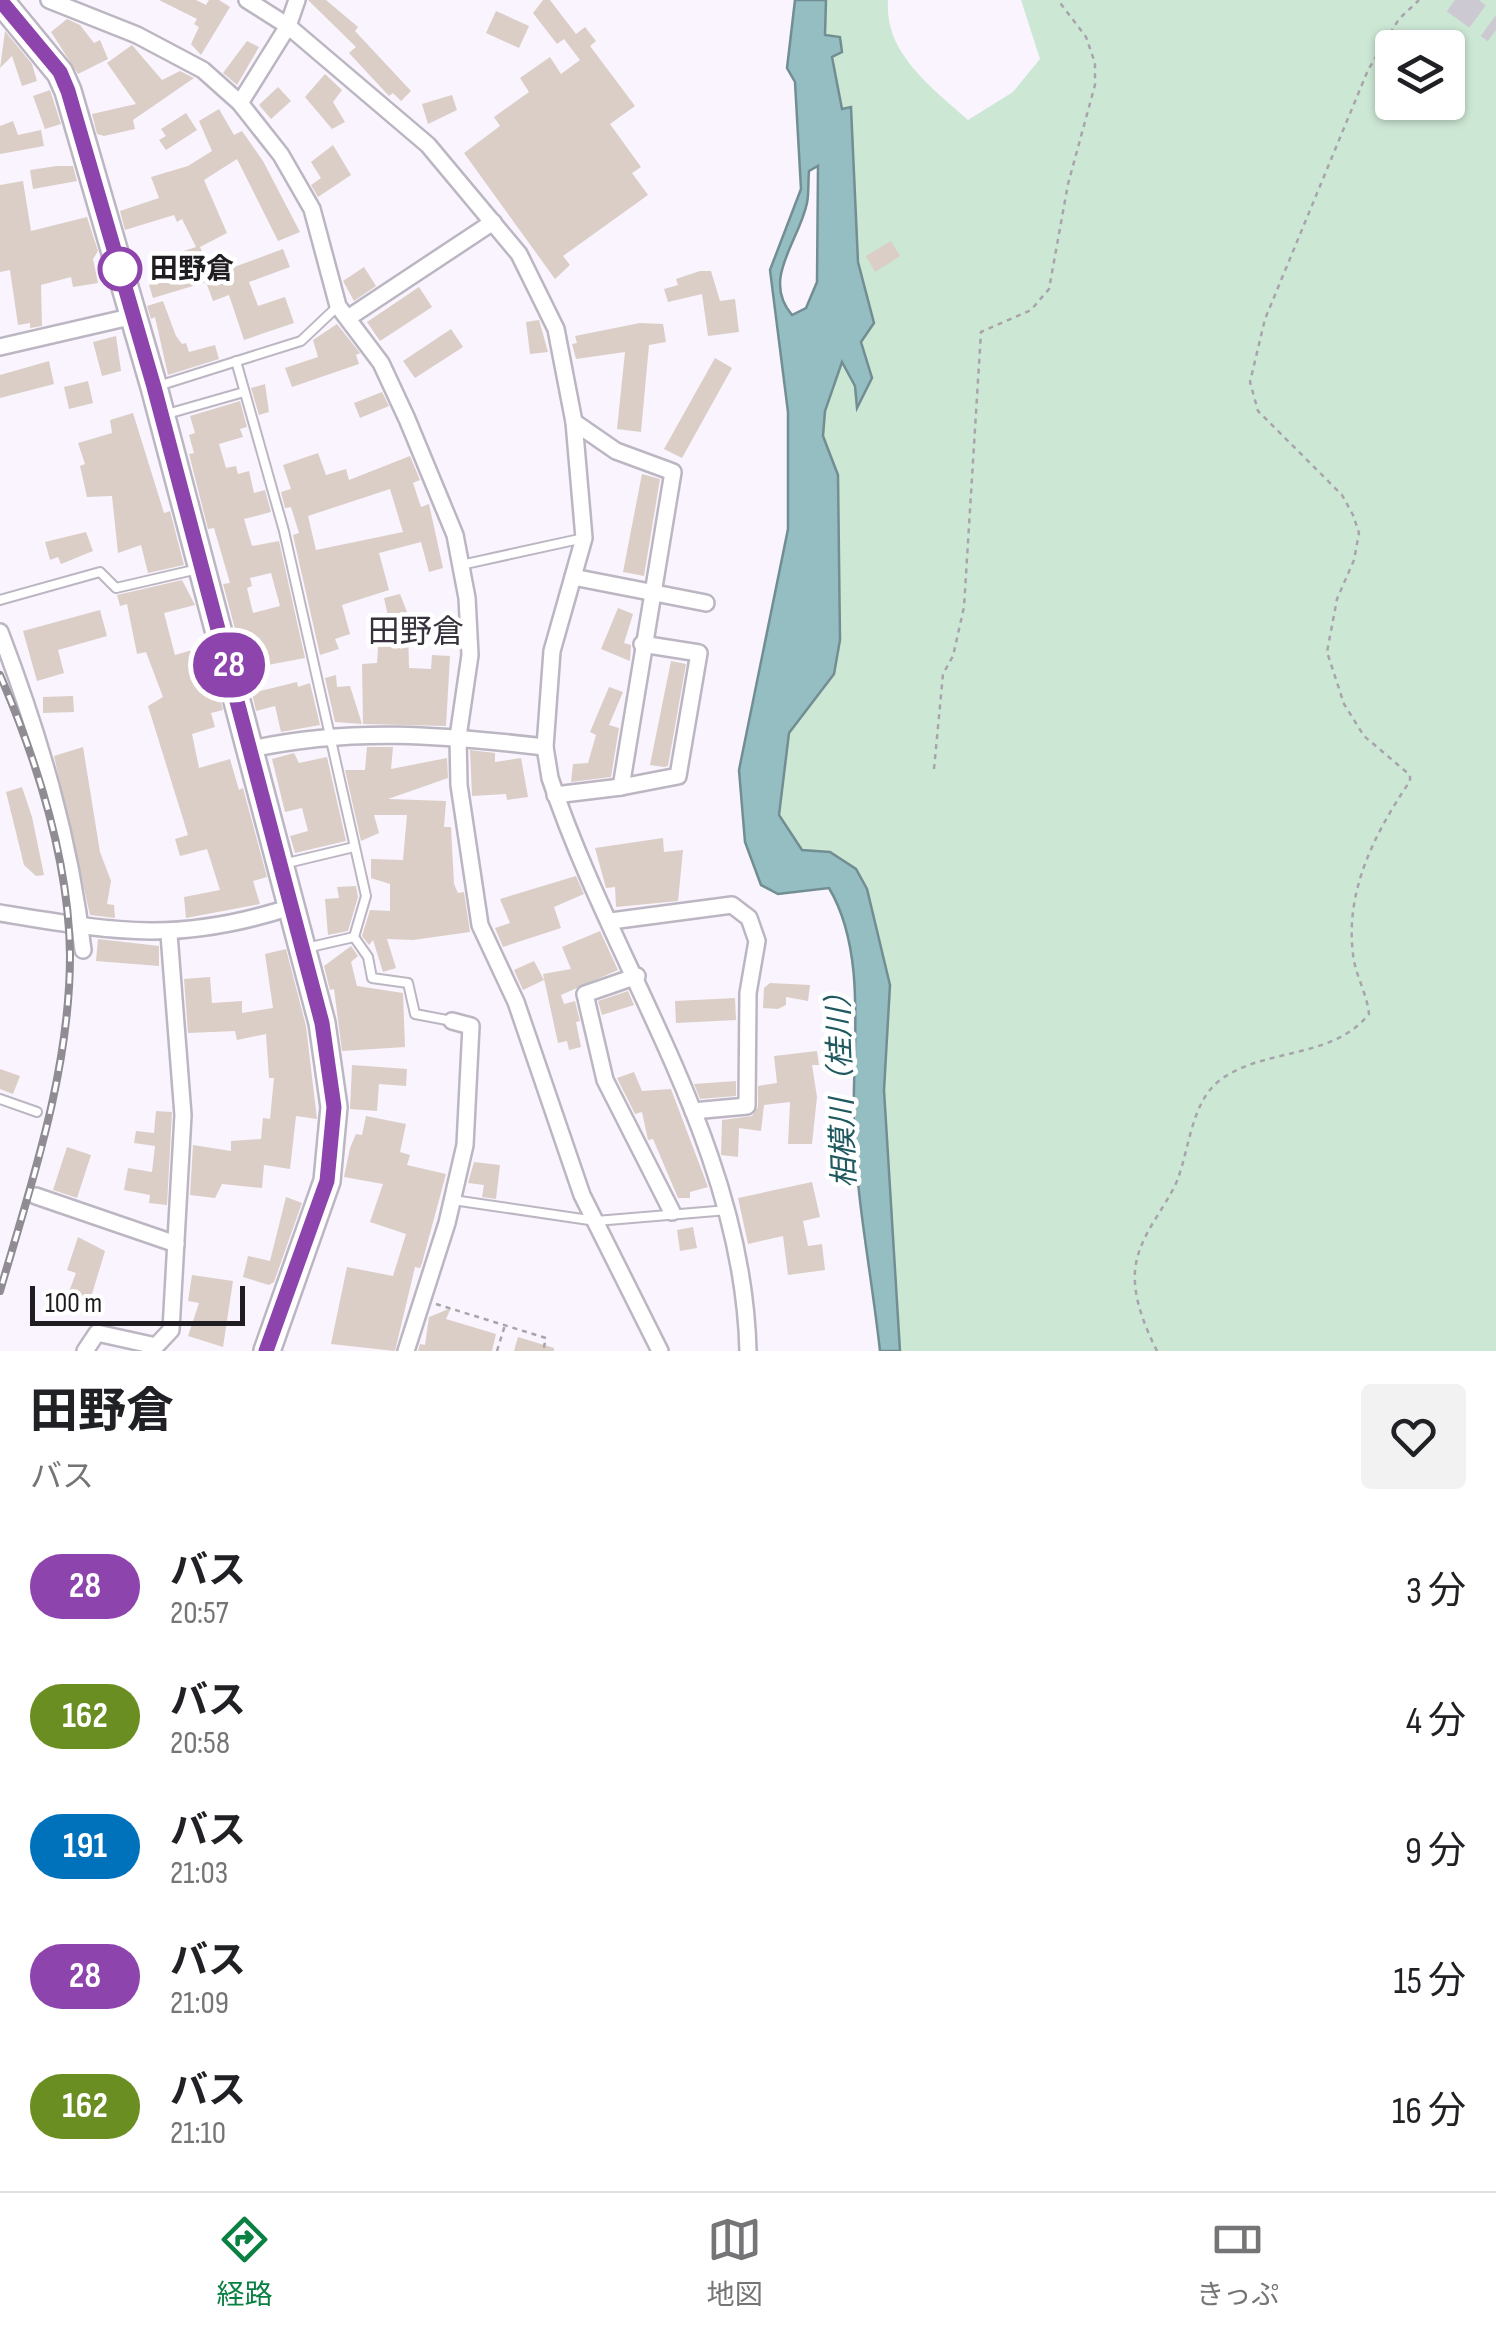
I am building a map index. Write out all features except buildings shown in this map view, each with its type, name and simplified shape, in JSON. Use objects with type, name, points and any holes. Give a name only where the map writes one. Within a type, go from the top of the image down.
[{"type":"highway","points":[[0,0],[60,72],[68,91],[154,387],[306,948],[331,1074],[334,1138],[327,1181],[266,1351]]},
{"type":"street","points":[[49,0],[137,35],[203,70],[240,103],[280,155],[312,209],[343,312],[381,363],[407,419],[456,536],[461,565],[470,655],[458,737],[459,785],[480,925],[516,1002],[564,1150],[660,1351]]},
{"type":"street","points":[[247,0],[288,26],[428,146],[518,254],[556,330],[574,422],[584,538],[552,651],[545,747],[556,795],[693,1111],[728,1210],[746,1292],[748,1351]]},
{"type":"street","points":[[240,103],[288,26],[296,0]]},
{"type":"street","points":[[343,312],[494,222]]},
{"type":"street","points":[[0,347],[134,316]]},
{"type":"street","points":[[574,422],[616,451],[674,472],[650,590],[621,787]]},
{"type":"street","points":[[573,577],[706,603]]},
{"type":"street","points":[[0,632],[35,723],[57,800],[83,950]]},
{"type":"street","points":[[556,795],[678,776],[699,653],[642,644]]},
{"type":"street","points":[[251,749],[331,734],[458,737],[545,747]]},
{"type":"street","points":[[611,920],[732,905],[749,918],[756,941],[748,993],[747,1106],[693,1111]]},
{"type":"street","points":[[0,912],[80,928],[169,934],[243,922],[294,906]]},
{"type":"street","points":[[85,1351],[96,1332],[156,1346],[172,1330],[183,1115],[169,934]]},
{"type":"street","points":[[637,976],[585,994],[605,1080],[672,1212]]},
{"type":"street","points":[[406,1351],[465,1145],[471,1026],[452,1021]]},
{"type":"street","points":[[36,1196],[176,1244]]},
{"type":"lane","points":[[154,387],[302,340],[343,312]]},
{"type":"lane","points":[[236,361],[284,531],[366,896],[354,937]]},
{"type":"lane","points":[[162,416],[244,392]]},
{"type":"lane","points":[[461,565],[584,538]]},
{"type":"lane","points":[[0,600],[100,572],[116,588],[203,568]]},
{"type":"lane","points":[[283,864],[354,847]]},
{"type":"lane","points":[[306,948],[354,937]]},
{"type":"lane","points":[[354,937],[368,957],[372,978],[408,983],[415,1014],[452,1021]]},
{"type":"lane","points":[[0,1099],[37,1112]]},
{"type":"lane","points":[[452,1200],[596,1220],[728,1210]]},
{"type":"path","points":[[934,769],[944,674],[953,656],[964,607],[981,332],[1031,310],[1048,290],[1068,184],[1095,85],[1094,62],[1086,37],[1058,0]]},
{"type":"path","points":[[1157,1351],[1138,1302],[1135,1270],[1144,1239],[1176,1182],[1207,1094],[1223,1078],[1308,1051],[1368,1014],[1353,959],[1352,904],[1383,821],[1410,781],[1410,775],[1364,736],[1344,704],[1327,652],[1337,599],[1354,560],[1359,533],[1353,515],[1342,495],[1258,411],[1251,369],[1265,319],[1368,70],[1399,19],[1419,0]]},
{"type":"path","points":[[421,1300],[546,1338],[543,1351]]},
{"type":"path","points":[[497,1351],[504,1325]]},
{"type":"green space","points":[[826,0],[888,0],[889,19],[902,53],[925,82],[968,120],[1013,92],[1040,59],[1021,0],[1496,0],[1496,1351],[900,1351],[884,1090],[890,985],[867,890],[830,852],[802,850],[779,815],[789,733],[834,674],[840,640],[838,475],[823,436],[825,411],[842,361],[855,386],[857,406],[872,378],[861,342],[873,323],[858,262],[851,108],[842,109],[832,57],[842,52],[825,35]]},
{"type":"water","points":[[795,0],[826,0],[825,35],[840,37],[842,52],[832,57],[842,109],[851,107],[858,262],[874,323],[861,342],[872,378],[857,408],[855,386],[842,362],[825,411],[823,436],[838,475],[840,640],[834,674],[789,733],[779,815],[802,850],[830,852],[856,869],[867,889],[890,985],[884,1090],[900,1351],[880,1351],[854,1129],[854,974],[841,915],[829,888],[778,894],[761,885],[745,842],[739,770],[788,529],[788,412],[770,270],[801,189],[795,82],[787,68]],"holes":[[[818,166],[817,282],[806,308],[792,315],[783,301],[781,274],[803,218],[809,171]]]},
{"type":"tunnel","points":[[1455,0],[1496,30]]},
{"type":"railway","points":[[0,675],[49,812],[64,883],[70,955],[64,1041],[56,1083],[0,1291]]},
{"type":"bus line","name":"28","points":[[0,0],[60,72],[68,91],[154,387],[300,927],[322,1023],[334,1107],[327,1181],[266,1351]]},
{"type":"place","name":"田野倉","points":[[120,269]]},
{"type":"district","name":"田野倉","points":[[416,632]]},
{"type":"water label","name":"相模川（桂川）","points":[[842,1083]]}]
